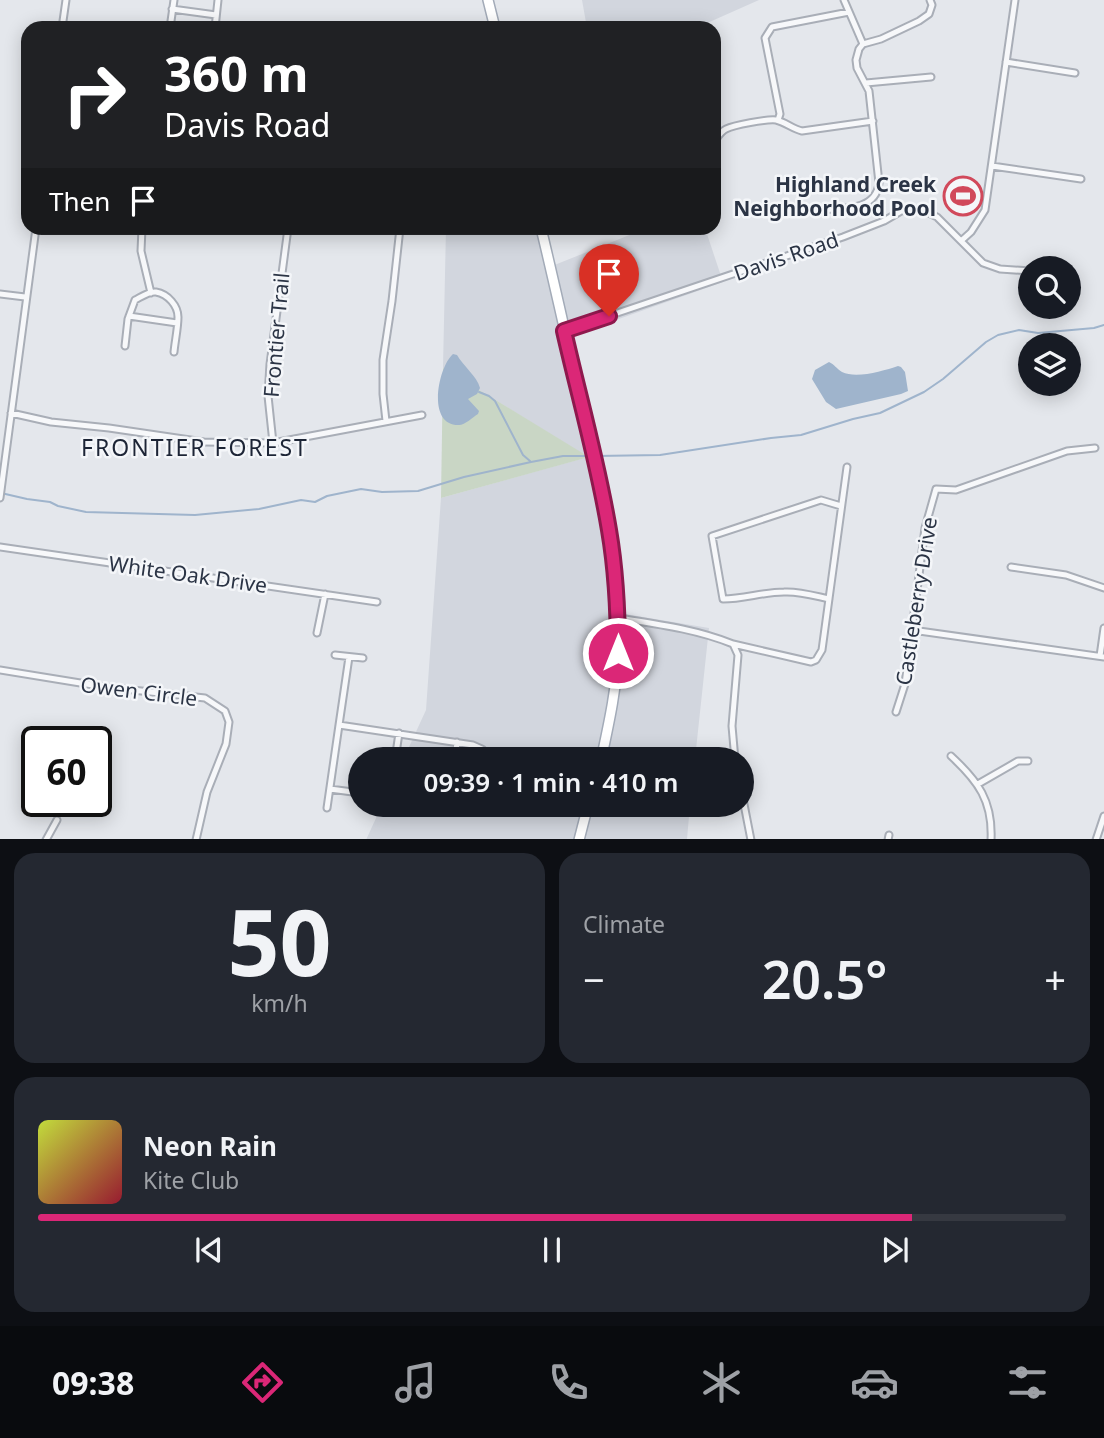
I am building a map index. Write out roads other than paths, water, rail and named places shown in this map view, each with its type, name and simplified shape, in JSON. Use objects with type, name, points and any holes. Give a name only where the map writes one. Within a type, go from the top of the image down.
[{"type":"main road","points":[[488,0],[493,21]]},
{"type":"main road","points":[[543,235],[597,471],[609,530],[617,591],[618,653],[613,704],[604,747]]},
{"type":"main road","points":[[579,839],[585,817]]},
{"type":"street","points":[[63,21],[66,0]]},
{"type":"street","points":[[171,21],[174,0]]},
{"type":"street","points":[[216,21],[218,0]]},
{"type":"street","points":[[844,0],[863,44]]},
{"type":"street","points":[[819,209],[855,207],[872,200],[878,193],[869,91],[860,75],[856,60],[863,44],[881,39],[929,14],[932,5],[930,0]]},
{"type":"street","points":[[961,241],[979,221],[985,209],[1015,0]]},
{"type":"street","points":[[172,9],[216,15]]},
{"type":"street","points":[[778,120],[780,114],[765,38],[772,27],[849,12]]},
{"type":"street","points":[[1006,62],[1075,73]]},
{"type":"street","points":[[866,83],[931,77]]},
{"type":"street","points":[[721,132],[728,128],[778,120],[802,131],[873,121]]},
{"type":"street","points":[[992,166],[1081,178]]},
{"type":"street","name":"Davis Road","points":[[564,331],[843,237],[884,221],[901,211],[920,209],[937,217],[983,264],[1018,270]]},
{"type":"street","points":[[0,498],[35,235]]},
{"type":"street","points":[[142,235],[141,251],[150,293]]},
{"type":"street","name":"Frontier Trail","points":[[273,443],[268,396],[270,364],[287,235]]},
{"type":"street","points":[[386,421],[383,360],[393,300],[399,235]]},
{"type":"street","points":[[125,346],[129,316],[135,300],[156,292],[175,305],[178,315],[174,352]]},
{"type":"street","points":[[0,294],[25,297]]},
{"type":"street","points":[[129,316],[177,323]]},
{"type":"street","points":[[11,413],[51,422],[204,442],[273,443],[422,415]]},
{"type":"street","name":"Castleberry Drive","points":[[896,712],[905,684],[925,528],[936,489],[956,490],[1067,451],[1095,448]]},
{"type":"street","points":[[618,618],[687,630],[811,662],[816,660],[822,650],[847,467]]},
{"type":"street","points":[[829,599],[788,591],[723,599],[712,536],[821,500],[841,506]]},
{"type":"street","name":"White Oak Drive","points":[[0,547],[377,602]]},
{"type":"street","points":[[1011,566],[1066,575],[1104,588]]},
{"type":"street","points":[[317,634],[325,594]]},
{"type":"street","points":[[912,630],[1102,657],[1104,628]]},
{"type":"street","points":[[733,644],[738,655],[732,726],[734,747]]},
{"type":"street","points":[[335,655],[363,658]]},
{"type":"street","points":[[327,808],[349,657]]},
{"type":"street","name":"Owen Circle","points":[[0,670],[105,687],[205,698],[225,711],[229,722],[226,744],[207,792],[196,839]]},
{"type":"street","points":[[339,725],[478,747]]},
{"type":"street","points":[[397,747],[399,733]]},
{"type":"street","points":[[456,747],[457,742]]},
{"type":"street","points":[[951,756],[978,784],[992,823],[991,839]]},
{"type":"street","points":[[978,784],[1018,761],[1028,761]]},
{"type":"street","points":[[330,789],[348,791]]},
{"type":"street","points":[[1096,839],[1104,816]]},
{"type":"street","points":[[747,817],[751,839]]},
{"type":"street","points":[[46,839],[57,820]]},
{"type":"water","name":"Highland Creek Neighborhood Pool","points":[[960,181],[972,186],[967,191],[966,204],[958,203]]},
{"type":"water","points":[[453,354],[457,355],[480,388],[477,394],[468,399],[479,411],[478,414],[459,425],[449,423],[442,416],[438,395],[443,371]]},
{"type":"water","points":[[829,362],[842,372],[855,375],[901,367],[905,372],[908,391],[836,409],[826,402],[812,379],[815,370]]},
{"type":"waterway","points":[[596,456],[660,455],[801,435],[880,413],[924,392],[998,335],[1019,330],[1038,333],[1104,325]]},
{"type":"waterway","points":[[479,392],[495,401],[523,455],[530,461]]},
{"type":"waterway","points":[[1,493],[86,512],[195,515],[259,509],[301,500],[315,502],[327,496],[361,489],[382,492],[418,491],[464,477],[531,462],[563,456],[590,456]]},
{"type":"place","name":"Highland Creek Neighborhood Pool","points":[[963,196]]},
{"type":"district","name":"FRONTIER FOREST","points":[[195,447]]}]
